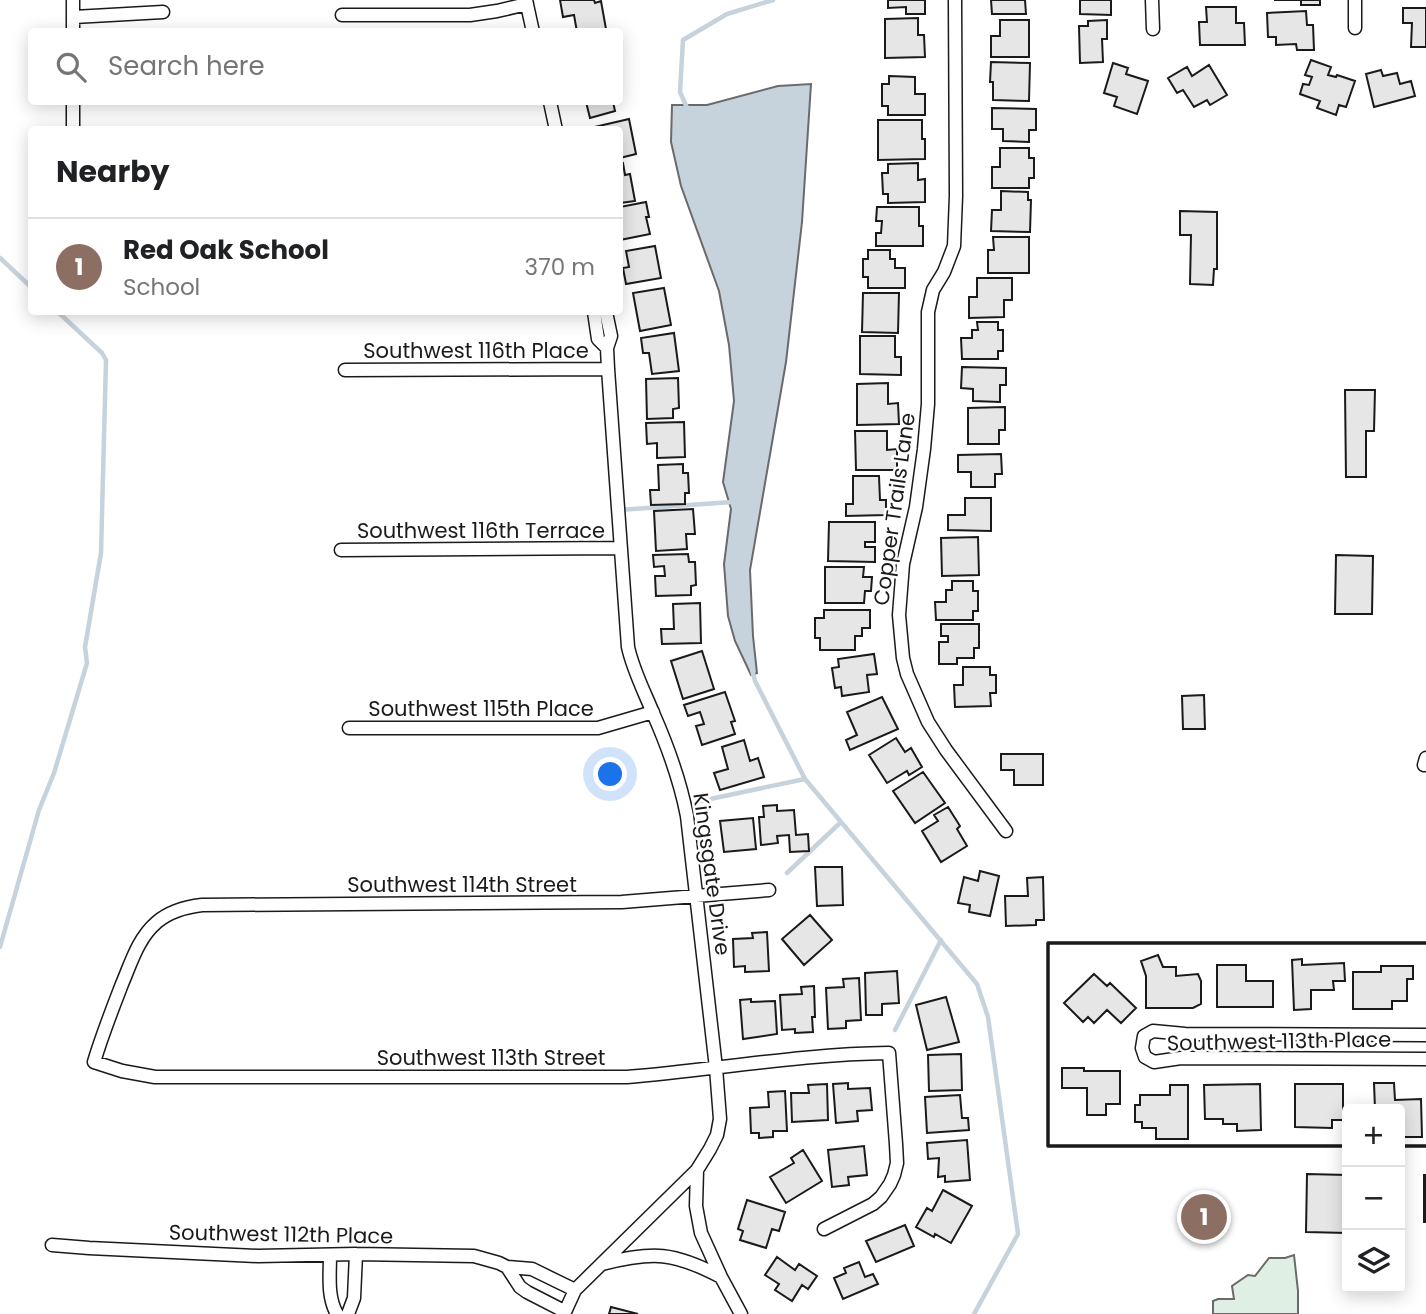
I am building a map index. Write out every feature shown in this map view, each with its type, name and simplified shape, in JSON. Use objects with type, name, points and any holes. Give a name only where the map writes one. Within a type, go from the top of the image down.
[{"type":"street","points":[[73,28],[74,0]]},
{"type":"street","name":"Copper Trails Lane","points":[[956,0],[954,246],[947,266],[933,290],[928,312],[928,404],[924,449],[916,507],[903,564],[899,615],[907,674],[928,722],[1006,831]]},
{"type":"street","points":[[1152,0],[1153,29]]},
{"type":"street","points":[[1355,0],[1355,28]]},
{"type":"street","points":[[342,15],[470,15],[497,11],[526,2],[532,28]]},
{"type":"street","points":[[74,17],[163,12]]},
{"type":"street","points":[[73,105],[73,126]]},
{"type":"street","points":[[551,105],[555,126]]},
{"type":"street","name":"Kingsgate Drive","points":[[594,315],[598,339],[607,348]]},
{"type":"street","name":"Kingsgate Drive","points":[[564,1313],[575,1290],[697,1170],[717,1135],[720,1119],[692,851],[682,788],[635,673],[628,647],[608,369],[607,348],[611,336],[607,315]]},
{"type":"street","name":"Southwest 116th Place","points":[[345,370],[608,369]]},
{"type":"street","name":"Southwest 116th Terrace","points":[[341,550],[620,548]]},
{"type":"street","name":"Southwest 115th Place","points":[[349,728],[598,728],[653,712]]},
{"type":"street","name":"Southwest 114th Street","points":[[94,1062],[102,1035],[137,949],[158,920],[179,909],[202,905],[611,903],[769,890]]},
{"type":"street","name":"Southwest 113th Place","points":[[1426,1035],[1185,1034],[1153,1031],[1144,1036],[1142,1048],[1144,1057],[1154,1062],[1181,1058],[1426,1059]]},
{"type":"street","name":"Southwest 113th Street","points":[[94,1062],[155,1077],[627,1077],[853,1053],[889,1053],[897,1163],[894,1175],[873,1205],[824,1229]]},
{"type":"street","points":[[697,1170],[695,1195],[701,1233],[741,1314]]},
{"type":"street","name":"Southwest 112th Place","points":[[52,1245],[258,1256],[474,1256],[507,1267],[532,1269],[575,1290]]},
{"type":"street","points":[[348,1314],[354,1298],[356,1254]]},
{"type":"street","points":[[330,1255],[332,1307],[337,1314]]},
{"type":"street","points":[[602,1264],[630,1256],[656,1255],[688,1262],[721,1277]]},
{"type":"street","points":[[507,1267],[520,1287],[564,1313]]},
{"type":"green space","points":[[1294,1255],[1298,1314],[1213,1314],[1213,1301],[1234,1299],[1232,1286],[1248,1275],[1255,1276],[1269,1258]]},
{"type":"shaded area","points":[[811,84],[802,222],[786,362],[750,570],[757,673],[751,675],[735,641],[728,616],[724,564],[731,509],[723,482],[734,401],[729,345],[719,291],[681,186],[671,142],[672,105],[707,105],[778,86]]},
{"type":"building","points":[[560,0],[594,0],[595,3],[601,1],[606,28],[576,28],[574,15],[563,17]]},
{"type":"building","points":[[888,0],[925,0],[925,14],[906,14],[906,7],[888,8]]},
{"type":"building","points":[[991,0],[1025,0],[1026,14],[992,14]]},
{"type":"building","points":[[1080,0],[1111,0],[1111,15],[1080,14]]},
{"type":"building","points":[[1301,0],[1320,0],[1320,5],[1301,5]]},
{"type":"building","points":[[1206,7],[1236,7],[1236,23],[1244,23],[1245,45],[1200,45],[1199,22],[1207,22]]},
{"type":"building","points":[[1403,8],[1426,8],[1426,47],[1411,47],[1412,23],[1403,23]]},
{"type":"building","points":[[1306,11],[1307,25],[1313,25],[1314,50],[1297,50],[1296,44],[1276,45],[1276,37],[1268,37],[1267,13]]},
{"type":"building","points":[[918,18],[918,35],[924,35],[925,57],[885,58],[885,19]]},
{"type":"building","points":[[1000,20],[1029,20],[1029,57],[991,57],[991,36],[1000,36]]},
{"type":"building","points":[[1107,20],[1107,39],[1102,39],[1103,62],[1080,63],[1079,26],[1088,26],[1088,21]]},
{"type":"building","points":[[1311,60],[1331,67],[1328,75],[1355,81],[1346,107],[1339,105],[1336,115],[1317,108],[1320,101],[1300,94],[1303,84],[1309,85],[1312,77],[1305,75]]},
{"type":"building","points":[[991,62],[1030,63],[1029,101],[993,100]]},
{"type":"building","points":[[1113,63],[1128,68],[1126,74],[1148,81],[1137,114],[1114,106],[1117,97],[1104,93]]},
{"type":"building","points":[[1209,65],[1227,95],[1210,105],[1207,100],[1194,107],[1183,90],[1177,93],[1168,78],[1187,67],[1192,76]]},
{"type":"building","points":[[1381,70],[1383,76],[1397,73],[1400,84],[1411,81],[1415,96],[1374,107],[1366,74]]},
{"type":"building","points":[[889,76],[915,77],[915,94],[925,94],[925,115],[888,115],[888,106],[882,106],[882,84],[889,84]]},
{"type":"building","points":[[587,105],[614,105],[615,111],[590,118]]},
{"type":"building","points":[[992,108],[1036,109],[1036,130],[1029,130],[1029,142],[1003,141],[1003,129],[992,129]]},
{"type":"building","points":[[629,119],[636,154],[623,157],[623,126],[599,126]]},
{"type":"building","points":[[878,120],[922,120],[925,159],[878,160]]},
{"type":"building","points":[[1000,148],[1029,148],[1029,158],[1034,158],[1034,178],[1029,178],[1029,188],[992,188],[992,167],[1000,167]]},
{"type":"building","points":[[623,163],[625,175],[630,174],[635,201],[623,203]]},
{"type":"building","points":[[918,163],[918,180],[925,179],[925,202],[888,203],[888,194],[883,194],[882,173],[888,173],[888,164]]},
{"type":"building","points":[[1001,191],[1028,192],[1028,200],[1031,200],[1030,232],[991,231],[992,210],[1001,210]]},
{"type":"building","points":[[646,202],[650,234],[623,239],[623,206]]},
{"type":"building","points":[[877,207],[919,207],[923,246],[876,246],[876,233],[881,233],[882,221],[876,221]]},
{"type":"building","points":[[1180,211],[1217,212],[1217,269],[1214,269],[1213,285],[1190,284],[1191,235],[1180,235]]},
{"type":"building","points":[[993,237],[1029,237],[1029,273],[988,273],[988,250],[994,250]]},
{"type":"building","points":[[655,246],[661,278],[626,284],[623,268],[629,267],[626,251]]},
{"type":"building","points":[[868,250],[890,250],[890,259],[895,259],[895,268],[905,268],[905,288],[868,288],[868,277],[863,277],[863,259],[868,259]]},
{"type":"building","points":[[977,278],[1012,278],[1012,300],[1004,300],[1004,317],[969,318],[969,297],[977,297]]},
{"type":"building","points":[[664,288],[671,325],[640,331],[633,293]]},
{"type":"building","points":[[863,293],[899,293],[898,333],[862,332]]},
{"type":"building","points":[[977,322],[998,322],[998,330],[1003,330],[1003,351],[998,351],[998,359],[962,359],[961,338],[972,338],[972,330],[978,330]]},
{"type":"building","points":[[674,333],[679,371],[652,374],[649,353],[643,353],[641,338]]},
{"type":"building","points":[[860,336],[895,336],[895,357],[901,357],[901,375],[860,374]]},
{"type":"building","points":[[962,367],[1006,368],[1006,385],[1000,385],[1000,402],[973,401],[973,389],[961,388]]},
{"type":"building","points":[[678,378],[679,408],[673,409],[673,418],[647,419],[646,379]]},
{"type":"building","points":[[888,383],[888,404],[898,403],[899,424],[857,425],[857,384]]},
{"type":"building","points":[[1345,390],[1375,390],[1374,431],[1366,431],[1366,477],[1346,477]]},
{"type":"building","points":[[1005,407],[1005,430],[999,430],[999,444],[968,444],[968,408]]},
{"type":"building","points":[[684,422],[685,457],[657,458],[657,443],[647,444],[646,423]]},
{"type":"building","points":[[855,431],[887,431],[887,450],[897,449],[897,470],[856,470]]},
{"type":"building","points":[[1001,454],[1002,474],[995,474],[995,487],[971,487],[971,472],[958,472],[958,455]]},
{"type":"building","points":[[683,464],[683,473],[688,473],[689,493],[685,493],[685,504],[651,505],[650,490],[659,490],[658,465]]},
{"type":"building","points":[[853,476],[879,476],[880,500],[886,500],[886,515],[846,516],[846,504],[853,504]]},
{"type":"building","points":[[965,498],[991,498],[991,531],[948,530],[948,515],[965,515]]},
{"type":"building","points":[[693,509],[695,534],[686,534],[687,549],[656,551],[654,511]]},
{"type":"building","points":[[829,522],[875,522],[875,542],[865,542],[865,547],[875,547],[875,562],[828,561]]},
{"type":"building","points":[[978,537],[979,575],[942,576],[941,538]]},
{"type":"building","points":[[688,554],[689,562],[695,562],[696,585],[691,586],[691,595],[656,596],[655,576],[665,576],[664,566],[654,567],[653,555]]},
{"type":"building","points":[[1336,555],[1373,556],[1372,614],[1335,614]]},
{"type":"building","points":[[825,567],[864,567],[863,577],[872,577],[871,591],[865,591],[864,603],[825,603]]},
{"type":"building","points":[[952,581],[973,581],[973,591],[978,591],[978,611],[973,611],[973,620],[936,620],[935,602],[946,602],[946,590],[952,590]]},
{"type":"building","points":[[700,603],[701,643],[662,644],[661,629],[674,629],[673,604]]},
{"type":"building","points":[[824,610],[870,610],[870,628],[862,628],[862,636],[855,636],[855,650],[820,650],[820,638],[815,638],[815,618],[824,618]]},
{"type":"building","points":[[941,624],[979,624],[979,648],[974,648],[974,658],[957,658],[957,664],[939,664],[939,642],[948,642],[948,636],[941,636]]},
{"type":"building","points":[[702,651],[714,689],[683,699],[671,661]]},
{"type":"building","points":[[874,654],[877,674],[867,675],[869,692],[842,696],[841,687],[835,688],[832,668],[839,667],[838,659]]},
{"type":"building","points":[[963,667],[990,667],[990,675],[996,675],[996,693],[990,693],[991,706],[955,707],[954,685],[963,685]]},
{"type":"building","points":[[725,692],[735,721],[731,722],[735,734],[702,745],[696,726],[704,724],[700,712],[688,716],[684,705]]},
{"type":"building","points":[[1204,695],[1205,729],[1183,729],[1182,696]]},
{"type":"building","points":[[882,697],[898,729],[850,750],[846,740],[857,735],[847,712]]},
{"type":"building","points":[[896,738],[905,752],[911,748],[922,767],[909,775],[907,771],[887,783],[869,755]]},
{"type":"building","points":[[744,740],[750,761],[758,758],[764,777],[720,790],[714,773],[728,769],[722,747]]},
{"type":"building","points":[[1001,754],[1043,754],[1043,785],[1014,785],[1014,770],[1001,770]]},
{"type":"building","points":[[923,772],[945,803],[915,823],[893,791]]},
{"type":"building","points":[[777,805],[777,811],[794,810],[796,835],[808,834],[809,851],[790,852],[789,835],[777,836],[778,843],[761,845],[759,817],[764,817],[763,806]]},
{"type":"building","points":[[948,807],[960,826],[957,829],[967,846],[941,862],[922,831],[938,821],[934,815]]},
{"type":"building","points":[[753,818],[756,849],[724,852],[720,821]]},
{"type":"building","points":[[815,867],[842,867],[843,905],[817,906]]},
{"type":"building","points":[[980,871],[999,876],[990,916],[969,912],[970,905],[958,903],[964,877],[978,881]]},
{"type":"building","points":[[1043,877],[1044,920],[1036,920],[1036,925],[1006,926],[1005,896],[1028,896],[1027,878]]},
{"type":"building","points":[[810,915],[832,940],[804,965],[782,939]]},
{"type":"building","points":[[767,932],[769,971],[745,972],[745,966],[734,967],[733,939],[753,938],[752,933]]},
{"type":"building","points":[[1158,955],[1163,967],[1176,967],[1176,976],[1198,974],[1201,981],[1201,1004],[1193,1008],[1146,1008],[1146,976],[1141,961]]},
{"type":"building","points":[[1302,959],[1302,965],[1344,963],[1345,981],[1333,981],[1334,990],[1311,990],[1311,1009],[1294,1010],[1292,960]]},
{"type":"building","points":[[1217,965],[1246,965],[1246,981],[1273,981],[1273,1007],[1217,1007]]},
{"type":"building","points":[[1381,966],[1413,966],[1413,979],[1407,979],[1407,1001],[1392,1001],[1392,1009],[1353,1009],[1353,972],[1381,972]]},
{"type":"building","points":[[897,971],[899,1003],[882,1004],[882,1015],[866,1015],[865,973]]},
{"type":"building","points":[[1094,974],[1107,986],[1110,983],[1136,1008],[1121,1023],[1107,1010],[1094,1023],[1088,1017],[1083,1022],[1064,1003]]},
{"type":"building","points":[[859,978],[861,1020],[846,1021],[846,1028],[828,1029],[826,988],[844,987],[843,979]]},
{"type":"building","points":[[814,986],[813,1032],[795,1033],[795,1029],[782,1030],[780,995],[802,994],[801,987]]},
{"type":"building","points":[[946,997],[959,1042],[927,1050],[916,1005]]},
{"type":"building","points":[[751,999],[751,1002],[775,1001],[777,1034],[743,1039],[740,1000]]},
{"type":"building","points":[[961,1054],[962,1090],[929,1091],[928,1055]]},
{"type":"building","points":[[1062,1068],[1120,1071],[1120,1104],[1106,1104],[1106,1115],[1087,1115],[1087,1088],[1062,1088]]},
{"type":"building","points":[[848,1083],[848,1089],[870,1088],[872,1110],[857,1111],[858,1121],[836,1123],[833,1084]]},
{"type":"building","points":[[1374,1083],[1394,1083],[1395,1100],[1421,1099],[1422,1137],[1405,1137],[1405,1104],[1375,1104]]},
{"type":"building","points":[[827,1084],[828,1120],[792,1122],[791,1093],[809,1093],[808,1085]]},
{"type":"building","points":[[1260,1084],[1261,1130],[1237,1131],[1237,1124],[1223,1124],[1223,1119],[1205,1119],[1204,1085]]},
{"type":"building","points":[[1295,1084],[1343,1084],[1342,1120],[1332,1120],[1332,1128],[1295,1127]]},
{"type":"building","points":[[1170,1085],[1188,1085],[1188,1139],[1156,1139],[1156,1128],[1142,1128],[1142,1122],[1135,1122],[1135,1105],[1140,1105],[1140,1095],[1170,1095]]},
{"type":"building","points":[[785,1091],[787,1131],[773,1131],[773,1137],[759,1138],[759,1133],[751,1133],[750,1108],[769,1107],[768,1092]]},
{"type":"building","points":[[960,1095],[962,1118],[968,1118],[969,1130],[927,1133],[925,1097]]},
{"type":"building","points":[[967,1140],[970,1180],[945,1182],[945,1176],[938,1177],[939,1158],[928,1159],[927,1143]]},
{"type":"building","points":[[864,1146],[867,1175],[848,1177],[849,1185],[832,1187],[828,1150]]},
{"type":"building","points":[[803,1150],[822,1181],[786,1203],[770,1177],[794,1163],[791,1158]]},
{"type":"building","points":[[1307,1174],[1342,1175],[1342,1233],[1306,1232]]},
{"type":"building","points":[[1426,1175],[1426,1222],[1424,1222]]},
{"type":"building","points":[[943,1190],[972,1206],[951,1243],[916,1227],[927,1208],[932,1211]]},
{"type":"building","points":[[747,1200],[785,1212],[779,1231],[772,1229],[766,1248],[740,1240],[743,1231],[738,1229]]},
{"type":"building","points":[[905,1225],[914,1246],[876,1262],[866,1241]]},
{"type":"building","points":[[777,1257],[795,1270],[799,1264],[817,1276],[808,1289],[802,1285],[792,1301],[775,1290],[779,1284],[765,1275]]},
{"type":"building","points":[[859,1262],[865,1277],[873,1274],[878,1284],[843,1299],[834,1278],[846,1273],[844,1268]]},
{"type":"building","points":[[611,1307],[638,1314],[609,1314]]},
{"type":"waterway","points":[[688,110],[680,92],[683,40],[727,14],[773,0]]},
{"type":"waterway","points":[[0,258],[28,284]]},
{"type":"waterway","points":[[0,947],[39,810],[54,773],[87,663],[85,647],[101,553],[106,360],[102,353],[61,315]]},
{"type":"waterway","points":[[619,510],[732,502]]},
{"type":"waterway","points":[[752,670],[755,681],[805,779],[977,984],[988,1017],[1018,1234],[974,1314]]},
{"type":"waterway","points":[[696,802],[805,779]]},
{"type":"waterway","points":[[787,873],[841,822]]},
{"type":"waterway","points":[[895,1030],[941,940]]},
{"type":"wall","points":[[1342,1146],[1048,1146],[1048,943],[1426,943]]},
{"type":"wall","points":[[1405,1146],[1426,1146]]},
{"type":"place","name":"Red Oak School","points":[[1204,1217]]}]
